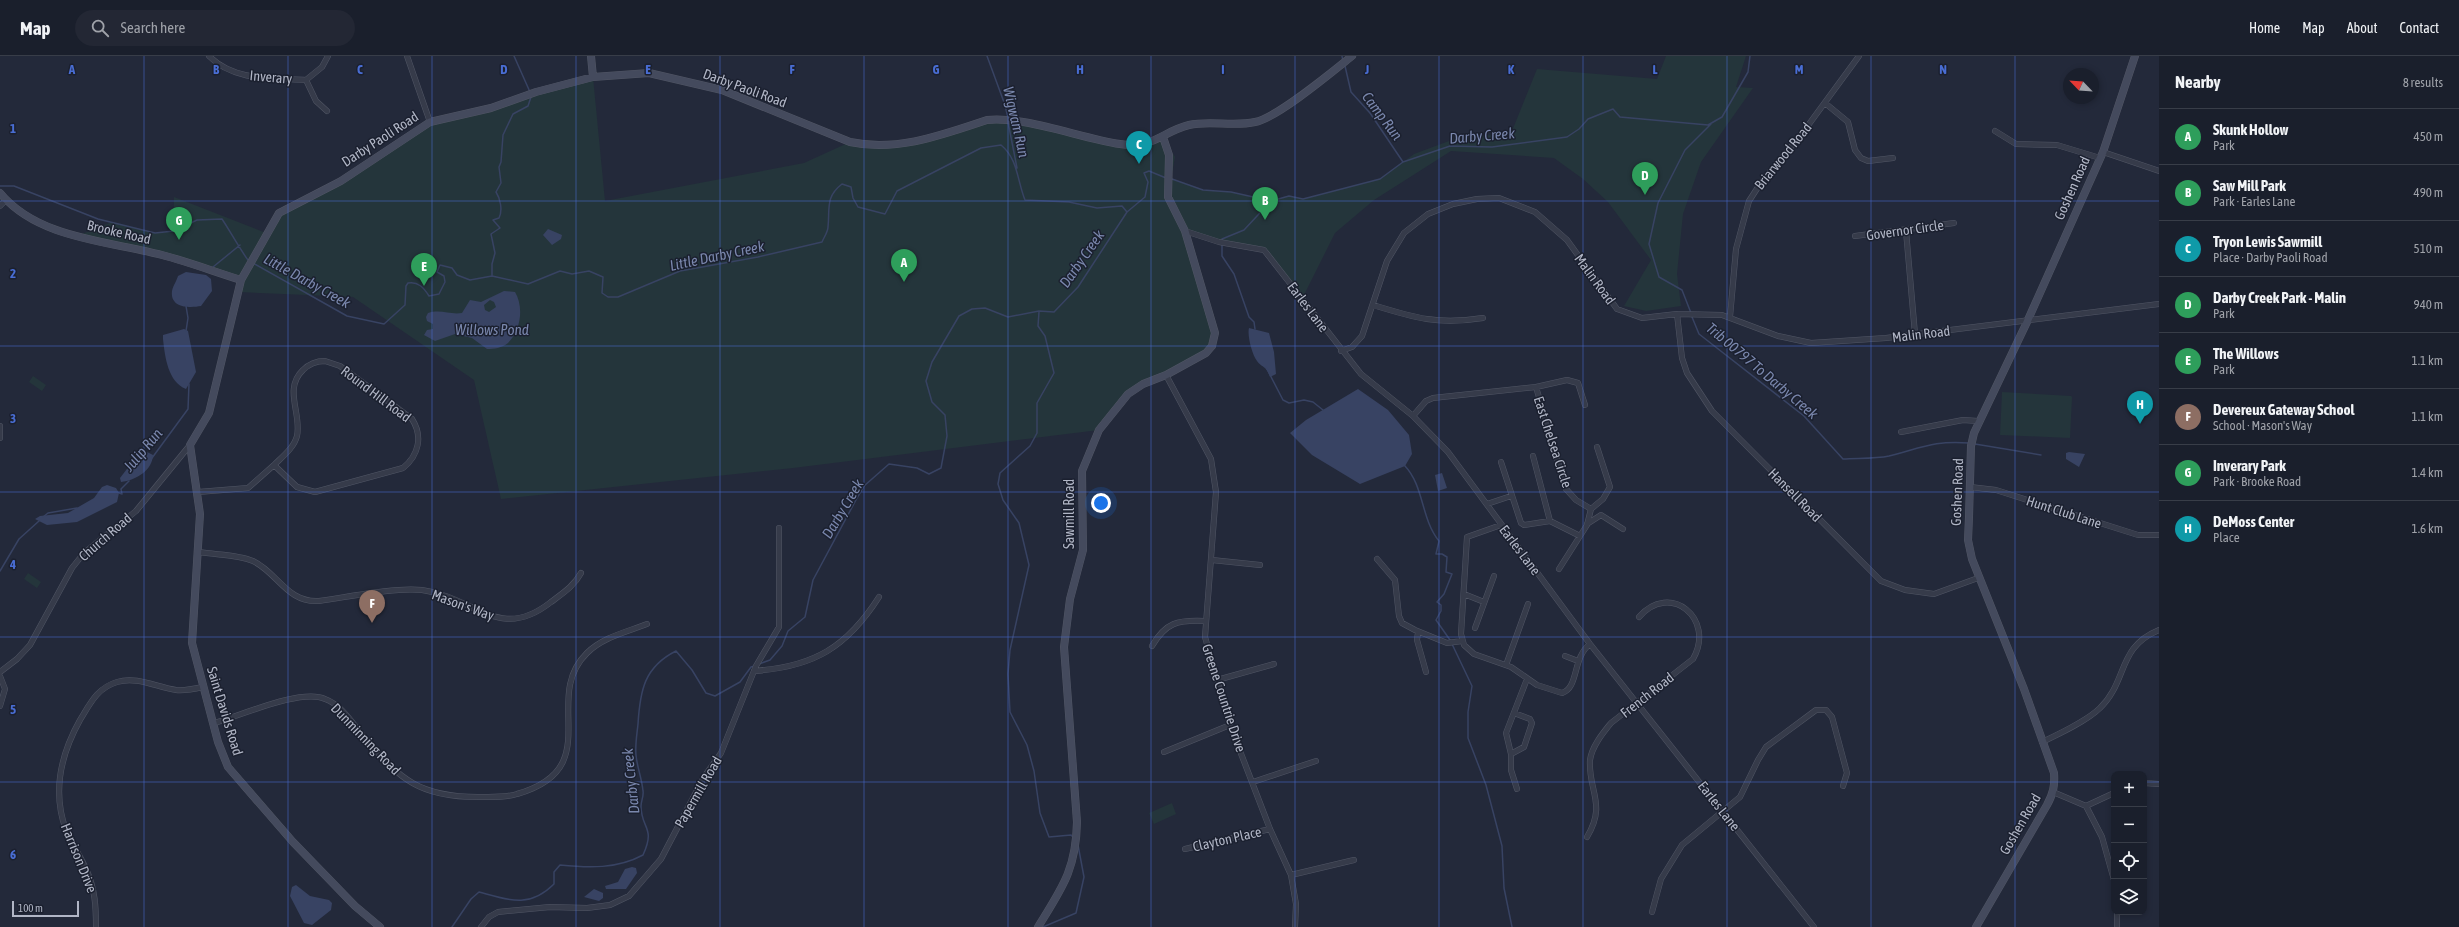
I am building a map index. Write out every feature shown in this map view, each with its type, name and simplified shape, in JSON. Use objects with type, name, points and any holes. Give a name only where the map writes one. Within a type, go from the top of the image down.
[{"type":"street","name":"Inverary","points":[[209,56],[218,66],[232,72],[259,77],[306,80],[322,67],[328,56]]},
{"type":"street","points":[[407,56],[430,122]]},
{"type":"street","points":[[591,56],[593,77]]},
{"type":"street","name":"Darby Paoli Road","points":[[190,445],[211,404],[241,280],[279,213],[341,180],[430,122],[491,108],[536,92],[593,77],[649,74],[701,84],[722,90],[850,142],[868,146],[929,140],[987,120],[996,119],[1015,120],[1081,137],[1132,145],[1142,145],[1189,125],[1250,123],[1264,119],[1278,111],[1352,56]]},
{"type":"street","name":"Briarwood Road","points":[[1730,317],[1736,249],[1749,201],[1762,180],[1801,136],[1859,56]]},
{"type":"street","name":"Goshen Road","points":[[1976,927],[2053,792],[2054,773],[2007,645],[1978,578],[1968,540],[1971,444],[1978,421],[2027,322],[2102,155],[2135,56]]},
{"type":"street","points":[[306,80],[316,101],[327,111]]},
{"type":"street","points":[[1825,103],[1848,122],[1855,150],[1861,158],[1868,161],[1893,158]]},
{"type":"street","points":[[1995,131],[2016,144],[2057,144],[2159,171]]},
{"type":"street","name":"Sawmill Road","points":[[1038,927],[1066,882],[1076,849],[1077,822],[1064,646],[1070,599],[1084,550],[1082,471],[1099,430],[1128,394],[1143,384],[1166,375],[1206,353],[1212,346],[1215,333],[1185,231],[1168,196],[1170,163],[1168,150],[1163,137]]},
{"type":"street","name":"Brooke Road","points":[[0,193],[6,200],[34,220],[77,236],[163,255],[241,280]]},
{"type":"street","name":"Malin Road","points":[[1341,351],[1360,341],[1366,330],[1387,261],[1404,233],[1428,214],[1453,204],[1477,199],[1499,198],[1535,212],[1567,240],[1617,309],[1642,318],[1677,314],[1712,314],[1730,317],[1778,336],[1811,343],[1886,338],[2027,322],[2159,304]]},
{"type":"street","points":[[0,206],[6,200]]},
{"type":"street","name":"Governor Circle","points":[[1855,236],[1906,231],[1954,223]]},
{"type":"street","name":"Earles Lane","points":[[1185,231],[1219,242],[1264,250],[1341,351],[1361,374],[1412,416],[1448,452],[1487,504],[1501,526],[1590,644],[1814,927]]},
{"type":"street","points":[[1906,231],[1915,334]]},
{"type":"street","points":[[1373,305],[1421,320],[1437,322],[1483,318]]},
{"type":"street","name":"Hansell Road","points":[[1677,314],[1682,358],[1687,372],[1712,411],[1881,581],[1905,590],[1934,594],[1978,578]]},
{"type":"street","name":"Round Hill Road","points":[[198,492],[244,489],[254,484],[274,465],[295,441],[298,431],[294,385],[299,374],[314,363],[329,362],[340,366],[409,416],[417,430],[418,440],[416,451],[403,468],[324,491],[311,492],[300,489],[274,465]]},
{"type":"street","name":"Greene Countrie Drive","points":[[1166,375],[1211,459],[1216,492],[1212,560],[1204,621],[1205,638],[1230,725],[1270,829],[1291,875],[1296,904],[1295,927]]},
{"type":"street","name":"East Chelsea Circle","points":[[1412,416],[1426,401],[1433,398],[1536,387],[1567,380],[1576,382],[1585,405]]},
{"type":"street","name":"East Chelsea Circle","points":[[1536,387],[1566,489],[1576,500],[1591,509]]},
{"type":"street","points":[[1901,432],[1963,420],[1978,421]]},
{"type":"street","points":[[0,426],[0,438]]},
{"type":"street","name":"Saint Davids Road","points":[[190,445],[198,492],[200,522],[199,552],[192,618],[192,643],[218,742],[228,767],[298,846],[355,906],[380,927]]},
{"type":"street","name":"Church Road","points":[[0,672],[17,659],[30,645],[72,568],[84,553],[136,511],[190,445]]},
{"type":"street","points":[[1560,569],[1587,525],[1591,509],[1603,499],[1610,487],[1597,447]]},
{"type":"street","name":"East Chelsea Circle","points":[[1533,456],[1550,521]]},
{"type":"street","points":[[1501,462],[1518,519],[1524,525],[1550,521],[1561,524],[1580,536]]},
{"type":"street","name":"Hunt Club Lane","points":[[1970,487],[1996,490],[2138,535],[2159,535]]},
{"type":"street","points":[[1487,504],[1511,496]]},
{"type":"street","points":[[1587,525],[1601,515],[1623,529]]},
{"type":"street","points":[[1501,526],[1468,537],[1462,641],[1465,647],[1474,654],[1506,665],[1537,685],[1564,692],[1572,682],[1582,650],[1590,644]]},
{"type":"street","name":"Papermill Road","points":[[481,927],[489,917],[498,912],[550,907],[587,908],[610,905],[630,896],[661,859],[704,777],[722,753],[755,669],[779,627],[779,528]]},
{"type":"street","name":"Mason's Way","points":[[199,552],[251,560],[260,566],[290,593],[303,599],[316,601],[421,590],[440,594],[497,618],[509,620],[522,619],[539,612],[573,585],[581,573]]},
{"type":"street","points":[[1377,559],[1395,580],[1400,620],[1405,625],[1418,632],[1447,643],[1462,641]]},
{"type":"street","points":[[1212,560],[1260,565]]},
{"type":"street","points":[[1475,628],[1494,576]]},
{"type":"street","points":[[1464,594],[1484,602]]},
{"type":"street","points":[[755,669],[782,669],[808,661],[825,652],[847,638],[863,621],[879,596]]},
{"type":"street","points":[[1506,665],[1528,604]]},
{"type":"street","name":"French Road","points":[[1588,837],[1593,828],[1597,811],[1590,760],[1594,747],[1611,723],[1638,704],[1693,659],[1698,648],[1700,632],[1696,622],[1689,612],[1674,604],[1656,604],[1645,610],[1639,617]]},
{"type":"street","points":[[1152,646],[1164,629],[1171,624],[1183,620],[1204,621]]},
{"type":"street","name":"Dunminning Road","points":[[214,724],[295,698],[325,698],[340,709],[385,762],[406,780],[422,789],[446,796],[510,796],[527,791],[549,778],[565,760],[570,742],[569,690],[573,674],[582,658],[602,642],[647,624]]},
{"type":"street","points":[[2042,742],[2100,708],[2112,693],[2129,653],[2144,636],[2159,630]]},
{"type":"street","points":[[1418,632],[1417,640],[1426,672]]},
{"type":"street","points":[[1566,656],[1578,661]]},
{"type":"street","points":[[1217,680],[1274,664]]},
{"type":"street","points":[[0,676],[5,689],[0,706]]},
{"type":"street","points":[[1517,789],[1511,770],[1511,754],[1506,737],[1527,679]]},
{"type":"street","name":"Harrison Drive","points":[[96,927],[96,900],[92,883],[66,831],[60,805],[60,770],[69,741],[92,699],[109,685],[120,681],[136,680],[177,690],[203,687]]},
{"type":"street","points":[[1652,912],[1661,879],[1676,852],[1688,837],[1740,797],[1766,747],[1816,710],[1826,710],[1832,717],[1847,773],[1843,786]]},
{"type":"street","points":[[1511,754],[1524,747],[1532,723],[1530,719],[1514,713]]},
{"type":"street","points":[[1164,752],[1230,725]]},
{"type":"street","points":[[1253,782],[1316,761]]},
{"type":"street","points":[[2147,783],[2159,784]]},
{"type":"street","points":[[2053,792],[2086,806],[2102,837],[2114,879]]},
{"type":"street","points":[[2086,806],[2111,794]]},
{"type":"street","name":"Clayton Place","points":[[1185,849],[1270,829]]},
{"type":"street","points":[[1291,875],[1354,860]]},
{"type":"street","points":[[2117,915],[2117,927]]},
{"type":"shaded area","points":[[1666,56],[1746,56],[1736,87],[1753,88],[1701,162],[1683,214],[1677,274],[1681,306],[1646,311],[1624,306],[1651,260],[1608,202],[1583,179],[1554,158],[1451,151],[1374,200],[1335,233],[1302,299],[1264,250],[1242,247],[1185,231],[1215,333],[1212,346],[1128,394],[1099,430],[793,468],[501,499],[474,380],[353,297],[238,292],[241,281],[163,255],[77,236],[112,222],[155,233],[174,231],[174,197],[266,233],[279,213],[310,197],[430,122],[593,77],[605,201],[804,163],[850,142],[889,145],[996,119],[1132,145],[1163,137],[1175,157],[1171,179],[1203,190],[1231,192],[1271,201],[1289,196],[1303,199],[1380,179],[1414,154],[1457,138],[1485,135],[1510,136],[1537,69],[1657,79]]},
{"type":"shaded area","points":[[33,376],[46,385],[42,391],[29,382]]},
{"type":"shaded area","points":[[2002,392],[2071,396],[2070,438],[2000,435]]},
{"type":"shaded area","points":[[28,573],[41,582],[37,588],[24,579]]},
{"type":"shaded area","points":[[1172,803],[1176,814],[1154,824],[1149,813]]},
{"type":"water","points":[[548,229],[562,235],[561,239],[552,245],[543,235]]},
{"type":"water","points":[[186,272],[206,275],[211,279],[212,291],[201,306],[181,306],[174,301],[172,297],[173,287],[178,276]]},
{"type":"water","name":"Willows Pond","points":[[504,291],[515,292],[520,304],[520,318],[516,332],[506,345],[498,348],[487,349],[472,338],[455,334],[435,341],[424,335],[427,330],[433,329],[433,324],[427,321],[426,317],[428,313],[462,313],[470,300],[481,302]],"holes":[[[490,300],[494,302],[496,307],[489,312],[485,310],[484,305]]]},
{"type":"water","points":[[1249,328],[1269,333],[1274,352],[1276,374],[1270,377],[1267,370],[1255,358],[1249,340]]},
{"type":"water","points":[[184,329],[188,331],[196,372],[186,389],[180,386],[171,375],[166,361],[163,339],[163,335]]},
{"type":"water","points":[[1358,389],[1388,410],[1409,435],[1412,454],[1405,466],[1360,484],[1312,455],[1290,433],[1306,420]]},
{"type":"water","points":[[147,452],[153,455],[150,466],[137,477],[121,482],[120,478],[130,465]]},
{"type":"water","points":[[2066,453],[2085,454],[2079,467],[2066,459]]},
{"type":"water","points":[[1442,473],[1447,488],[1438,491],[1435,475]]},
{"type":"water","points":[[107,485],[116,488],[119,493],[117,502],[77,522],[47,525],[35,519],[40,516],[68,513],[94,498],[102,487]]},
{"type":"water","points":[[632,867],[636,868],[637,873],[626,889],[606,889],[605,886],[618,882],[625,869]]},
{"type":"water","points":[[296,885],[310,896],[329,900],[332,903],[331,910],[312,925],[304,923],[290,896],[292,887]]},
{"type":"water","points":[[594,889],[603,893],[603,898],[599,901],[584,897]]},
{"type":"waterway","points":[[514,56],[530,92]]},
{"type":"waterway","name":"Wigwam Run","points":[[987,56],[1005,105],[1008,118]]},
{"type":"waterway","name":"Camp Run","points":[[1342,56],[1343,61]]},
{"type":"waterway","name":"Darby Creek","points":[[1172,179],[1203,190],[1231,192],[1271,201],[1289,196],[1303,199],[1380,179],[1403,162],[1450,146],[1492,147],[1567,137],[1579,129],[1588,119],[1613,109],[1620,117],[1708,125],[1722,117],[1748,72],[1750,56]]},
{"type":"waterway","name":"Camp Run","points":[[1345,66],[1351,92],[1370,113],[1403,162]]},
{"type":"waterway","points":[[492,276],[492,264],[495,253],[491,234],[500,228],[493,220],[499,218],[501,211],[499,197],[496,192],[501,183],[499,167],[501,162],[503,135],[513,114],[528,106],[531,97]]},
{"type":"waterway","name":"Wigwam Run","points":[[1008,122],[1017,168]]},
{"type":"waterway","name":"Trib 00797 To Darby Creek","points":[[1691,313],[1682,290],[1659,277],[1649,244],[1658,203],[1685,150],[1711,124]]},
{"type":"waterway","name":"Little Darby Creek","points":[[253,263],[347,316],[384,324],[405,305],[406,286],[408,283],[418,284],[429,296],[439,294],[445,282],[444,276],[437,272],[440,265],[452,268],[457,275],[470,280],[492,276],[528,284],[560,271],[572,274],[589,271],[603,277],[602,293],[608,297],[618,297],[680,271],[758,257],[822,242],[828,229],[829,204],[833,194],[842,184],[851,187],[853,198],[858,207],[885,214],[897,191],[981,148],[1001,145],[1007,151],[1014,163],[1025,200],[1069,202],[1097,208],[1122,206],[1127,212]]},
{"type":"waterway","name":"Darby Creek","points":[[759,664],[770,660],[782,646],[788,631],[805,617],[813,580],[864,486],[889,464],[917,468],[929,474],[941,468],[947,436],[945,415],[932,402],[926,381],[932,362],[959,316],[972,309],[985,308],[1008,317],[1039,311],[1054,312],[1078,287],[1127,212],[1145,197],[1148,182],[1144,173],[1149,171],[1166,178]]},
{"type":"waterway","name":"Little Darby Creek","points":[[0,186],[14,186],[98,219],[155,233],[174,231],[197,220],[222,219],[249,261]]},
{"type":"waterway","points":[[1255,329],[1254,322],[1249,317],[1234,274],[1222,256],[1222,239],[1244,230],[1271,201]]},
{"type":"waterway","name":"Julip Run","points":[[213,267],[240,245]]},
{"type":"waterway","name":"Julip Run","points":[[186,306],[188,318],[186,331]]},
{"type":"waterway","points":[[1039,312],[1038,326],[1045,336],[1054,373],[1037,403],[1037,433],[1030,446],[1000,473],[998,484],[1003,500],[1019,523],[1029,565],[1010,650],[1008,674],[1010,712],[1027,745],[1034,771],[1040,813],[1049,837],[1071,835],[1074,838]]},
{"type":"waterway","name":"Trib 00797 To Darby Creek","points":[[1692,317],[1699,334],[1804,416],[1843,459],[1884,457],[1928,445],[1957,442],[1969,443]]},
{"type":"waterway","points":[[1266,367],[1283,400],[1289,403],[1304,400],[1313,402],[1323,410]]},
{"type":"waterway","name":"Julip Run","points":[[152,458],[188,409],[189,384]]},
{"type":"waterway","name":"Trib 00797 To Darby Creek","points":[[1975,444],[2041,455]]},
{"type":"waterway","points":[[1405,466],[1416,483],[1425,513],[1433,532],[1439,541],[1436,554],[1442,554],[1447,557],[1446,572],[1452,574],[1444,594],[1437,602],[1441,605],[1441,611],[1436,620],[1450,640]]},
{"type":"waterway","name":"Julip Run","points":[[116,492],[122,494],[121,489],[129,481]]},
{"type":"waterway","name":"Julip Run","points":[[43,517],[48,513],[77,508]]},
{"type":"waterway","name":"Julip Run","points":[[0,571],[19,539],[39,521]]},
{"type":"waterway","points":[[1452,644],[1472,686],[1468,712],[1468,738],[1486,785],[1502,846],[1504,888],[1512,927]]},
{"type":"waterway","name":"Darby Creek","points":[[452,927],[471,899],[479,892],[509,900],[527,900],[545,892],[554,884],[554,872],[560,865],[582,867],[613,865],[633,860],[643,855],[647,846],[648,833],[642,814],[641,804],[643,793],[636,747],[640,701],[642,691],[650,672],[665,657],[676,651],[692,670],[706,693],[715,696],[740,682],[751,667],[754,666]]},
{"type":"waterway","points":[[1043,927],[1076,913],[1084,877],[1078,845]]},
{"type":"place","name":"Tryon Lewis Sawmill","points":[[1139,164]]},
{"type":"place","name":"Darby Creek Park - Malin","points":[[1645,195]]},
{"type":"place","name":"Saw Mill Park","points":[[1265,220]]},
{"type":"place","name":"Inverary Park","points":[[179,240]]},
{"type":"place","name":"Skunk Hollow","points":[[904,282]]},
{"type":"place","name":"The Willows","points":[[424,286]]},
{"type":"place","name":"DeMoss Center","points":[[2140,424]]},
{"type":"place","name":"Devereux Gateway School","points":[[372,623]]}]
